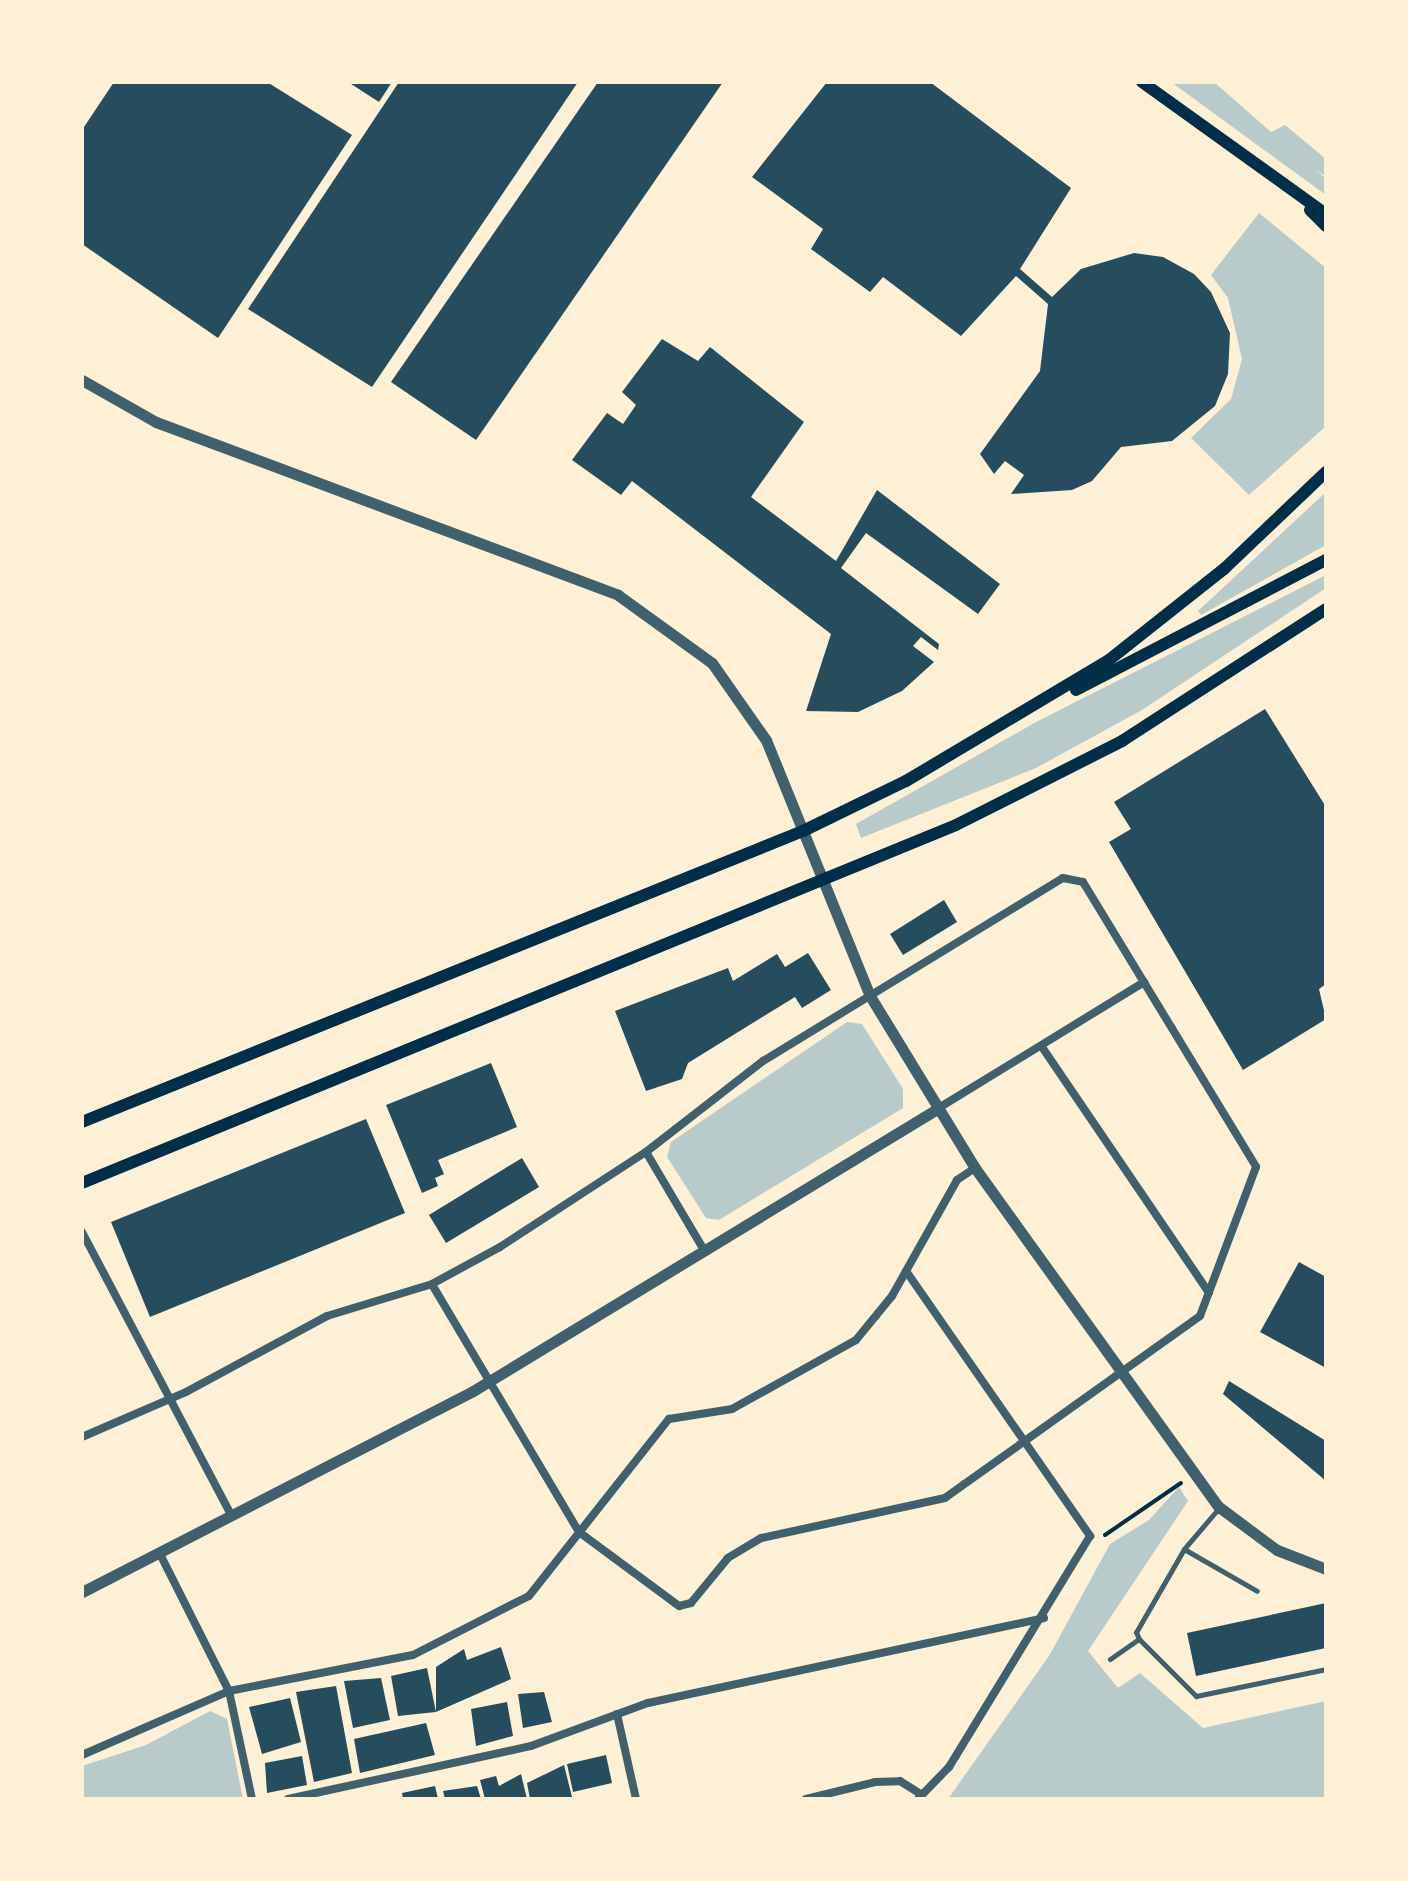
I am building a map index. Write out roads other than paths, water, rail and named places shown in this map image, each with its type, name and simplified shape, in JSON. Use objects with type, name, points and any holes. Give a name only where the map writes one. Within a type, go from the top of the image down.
[{"type":"main road","points":[[1142,82],[1326,216]]},
{"type":"main road","points":[[1281,184],[1326,226]]},
{"type":"main road","points":[[1037,709],[1170,614],[1326,472]]},
{"type":"main road","points":[[82,1122],[803,831],[1326,560]]},
{"type":"main road","points":[[82,1183],[824,882],[1122,741],[1326,609]]},
{"type":"street","points":[[82,380],[156,422],[654,615],[712,663],[754,717],[870,996],[975,1168],[1219,1507],[1264,1542],[1326,1569]]},
{"type":"street","points":[[82,1437],[327,1316],[432,1284],[646,1152],[763,1061],[1071,877],[1083,882],[1256,1167],[1200,1316],[945,1498],[761,1538],[728,1558],[691,1603],[679,1606],[579,1532],[432,1284]]},
{"type":"street","points":[[82,1592],[490,1380],[1042,1047],[1144,982]]},
{"type":"street","points":[[1042,1047],[1209,1293]]},
{"type":"street","points":[[646,1152],[704,1250]]},
{"type":"street","points":[[82,1755],[229,1691],[413,1655],[529,1596],[669,1419],[732,1409],[842,1348],[906,1271],[957,1180],[975,1168]]},
{"type":"street","points":[[82,1232],[166,1398],[231,1515]]},
{"type":"street","points":[[806,1799],[875,1782],[900,1781],[920,1797],[949,1767],[1044,1618],[1090,1536],[1026,1439],[906,1271]]},
{"type":"street","points":[[159,1552],[229,1691],[252,1799]]},
{"type":"street","points":[[288,1799],[531,1746],[617,1714],[1044,1618]]},
{"type":"street","points":[[617,1714],[636,1799]]},
{"type":"lane","points":[[1219,1507],[1184,1549],[1136,1632],[1139,1639],[1196,1696],[1326,1669]]},
{"type":"lane","points":[[1184,1549],[1257,1591]]},
{"type":"lane","points":[[1110,1659],[1139,1639]]}]
